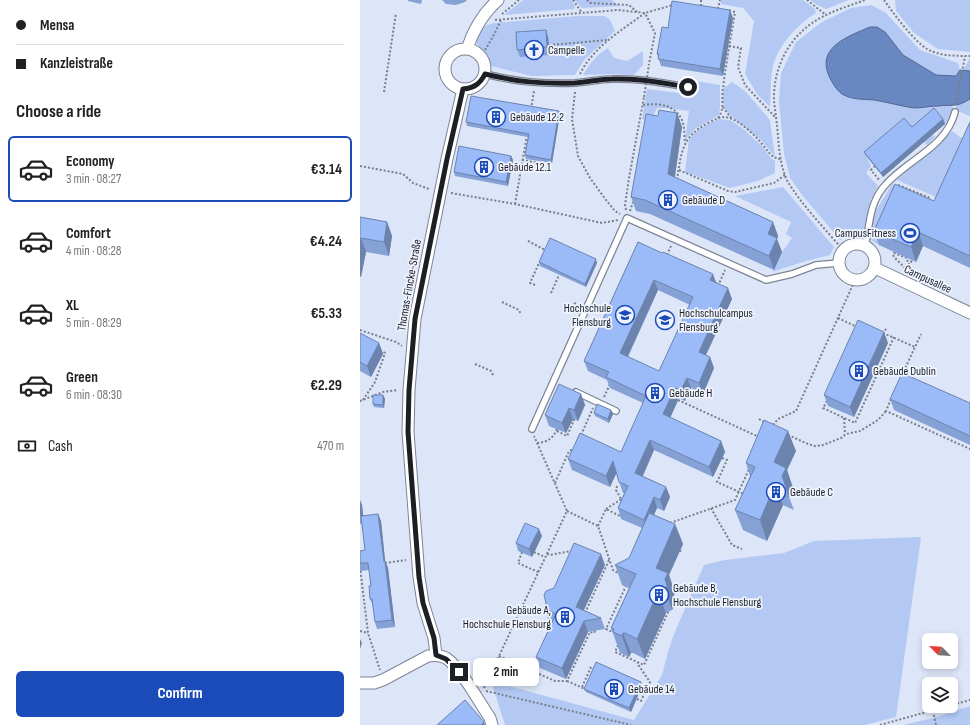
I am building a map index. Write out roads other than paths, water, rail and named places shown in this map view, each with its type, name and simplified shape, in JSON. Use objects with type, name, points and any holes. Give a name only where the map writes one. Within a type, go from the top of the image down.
[{"type":"street","points":[[468,49],[470,39],[483,16],[498,0]]},
{"type":"street","points":[[468,49],[476,52],[481,57],[485,65],[485,74],[477,85],[469,89],[463,89],[454,86],[449,80],[445,67],[451,56],[460,50],[468,49]]},
{"type":"street","name":"Thomas-Fincke-Straße","points":[[436,655],[434,638],[423,603],[417,559],[408,438],[409,390],[415,319],[440,191],[463,89]]},
{"type":"street","points":[[860,243],[865,245],[872,250],[875,255],[875,268],[867,278],[862,280],[855,280],[845,276],[839,264],[840,256],[843,250],[853,244],[860,243]]},
{"type":"street","name":"Campusallee","points":[[875,268],[970,313]]},
{"type":"street","points":[[360,683],[374,683],[383,680],[428,656],[436,655],[446,659],[459,672],[490,718],[492,725]]},
{"type":"lane","points":[[485,74],[512,80],[536,83],[576,83],[611,79],[643,79],[688,87]]},
{"type":"lane","points":[[865,245],[872,207],[876,199],[890,181],[939,141],[953,121],[955,112]]},
{"type":"lane","points":[[532,429],[627,218],[766,280],[792,274],[816,265],[839,264]]},
{"type":"lane","points":[[553,382],[560,385]]},
{"type":"lane","points":[[567,388],[616,411]]},
{"type":"place","name":"Campelle","points":[[534,50]]},
{"type":"place","name":"Gebäude 12.2","points":[[496,117]]},
{"type":"place","name":"Gebäude 12.1","points":[[484,167]]},
{"type":"place","name":"Gebäude D","points":[[668,200]]},
{"type":"place","name":"CampusFitness","points":[[910,233]]},
{"type":"place","name":"Hochschule Flensburg","points":[[625,315]]},
{"type":"place","name":"Hochschulcampus Flensburg","points":[[665,320]]},
{"type":"place","name":"Gebäude Dublin","points":[[859,371]]},
{"type":"place","name":"Gebäude H","points":[[655,393]]},
{"type":"place","name":"Gebäude C","points":[[776,492]]},
{"type":"place","name":"Gebäude B, Hochschule Flensburg","points":[[659,595]]},
{"type":"place","name":"Gebäude A, Hochschule Flensburg","points":[[565,617]]},
{"type":"place","name":"Gebäude 14","points":[[614,689]]}]
